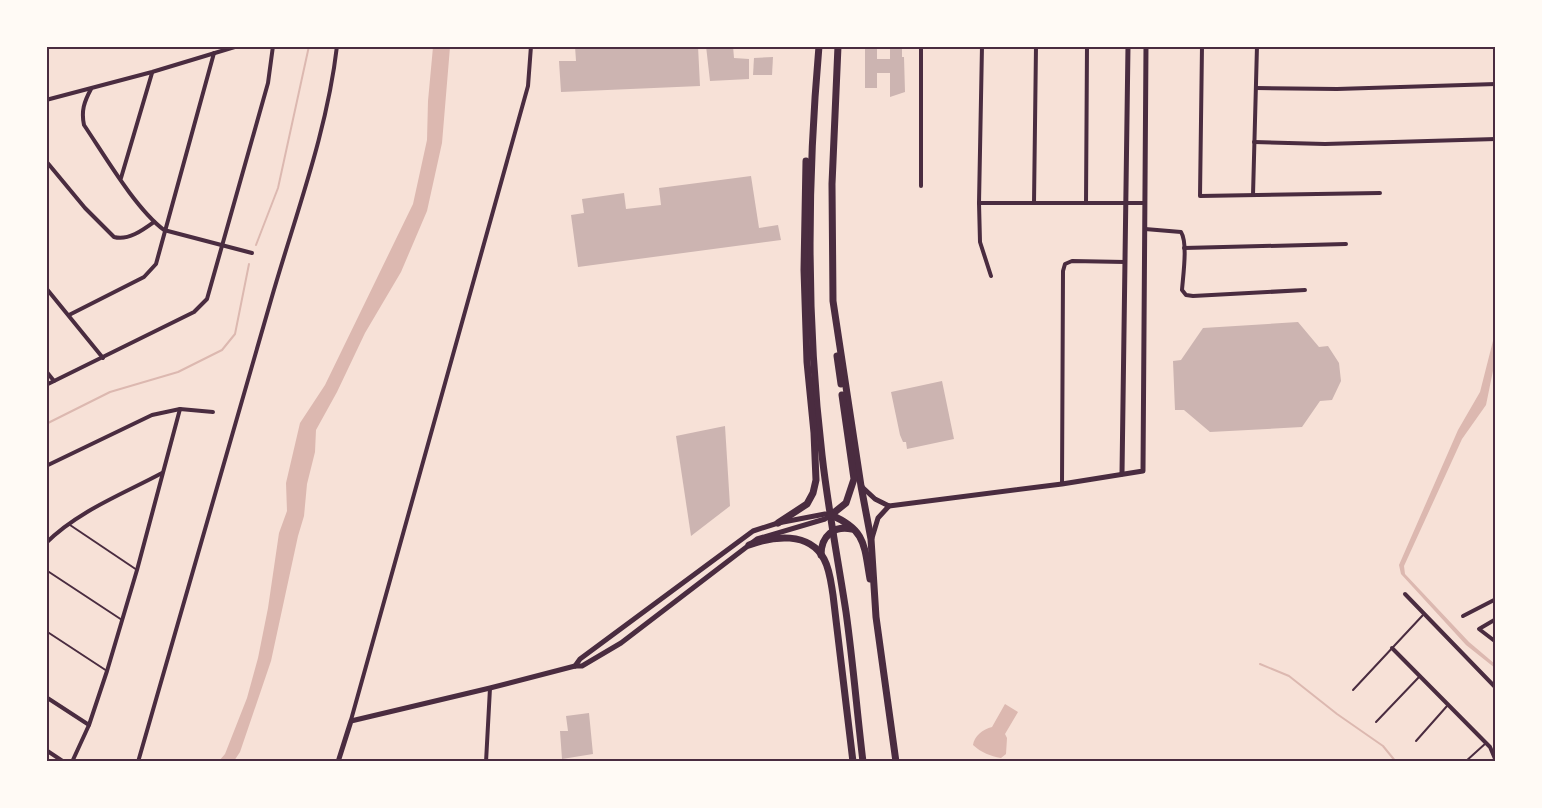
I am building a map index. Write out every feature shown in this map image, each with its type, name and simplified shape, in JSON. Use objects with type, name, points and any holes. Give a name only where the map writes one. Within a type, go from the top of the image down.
[{"type":"highway","points":[[778,523],[807,504],[816,480],[807,362],[804,270],[805,170],[819,46]]},
{"type":"highway","points":[[838,46],[832,184],[833,301],[871,539],[876,617]]},
{"type":"highway","points":[[812,123],[809,254],[815,377],[822,454],[846,612],[863,762]]},
{"type":"highway","points":[[831,515],[846,503],[854,479],[838,367],[837,326]]},
{"type":"highway","points":[[831,515],[844,520],[857,531],[866,556],[896,762]]},
{"type":"highway","points":[[821,555],[824,540],[832,531],[846,527],[857,531]]},
{"type":"highway","points":[[749,545],[766,539],[788,537],[814,546],[828,569],[853,762]]},
{"type":"street","points":[[46,100],[238,46]]},
{"type":"street","points":[[46,385],[194,312],[207,299],[268,84],[273,46]]},
{"type":"street","points":[[138,762],[281,264],[309,175],[333,85],[337,46]]},
{"type":"street","points":[[338,762],[528,86],[531,46]]},
{"type":"street","points":[[921,46],[921,186]]},
{"type":"street","points":[[982,46],[980,242],[991,276]]},
{"type":"street","points":[[1034,203],[1036,46]]},
{"type":"street","points":[[1086,203],[1087,46]]},
{"type":"street","points":[[1122,474],[1128,46]]},
{"type":"street","points":[[861,486],[875,499],[889,506],[1143,471],[1146,46]]},
{"type":"street","points":[[1202,46],[1200,196],[1380,194]]},
{"type":"street","points":[[1253,195],[1257,46]]},
{"type":"street","points":[[69,315],[144,277],[156,264],[214,53]]},
{"type":"street","points":[[120,178],[152,72]]},
{"type":"street","points":[[1256,88],[1337,89],[1496,84]]},
{"type":"street","points":[[91,89],[84,102],[82,115],[84,125],[120,178],[154,222],[164,230],[252,253]]},
{"type":"street","points":[[1254,142],[1325,144],[1496,139]]},
{"type":"street","points":[[46,161],[85,208],[114,237],[119,239],[130,236],[154,222]]},
{"type":"street","points":[[979,204],[1145,202]]},
{"type":"street","points":[[1144,229],[1181,232],[1184,236],[1182,290],[1186,295],[1305,290]]},
{"type":"street","points":[[1184,248],[1346,244]]},
{"type":"street","points":[[1062,483],[1063,271],[1065,264],[1072,261],[1125,262]]},
{"type":"street","points":[[46,288],[103,358]]},
{"type":"street","points":[[46,371],[54,381]]},
{"type":"street","points":[[72,762],[89,725],[107,671],[180,409]]},
{"type":"street","points":[[46,466],[152,415],[180,409],[213,412]]},
{"type":"street","points":[[46,543],[68,524],[162,473]]},
{"type":"street","points":[[871,539],[878,519],[889,506]]},
{"type":"street","points":[[575,666],[579,659],[753,531],[778,523],[825,514],[831,515]]},
{"type":"street","points":[[351,721],[582,666],[621,643],[757,538],[825,519],[831,515]]},
{"type":"street","points":[[1405,594],[1496,688]]},
{"type":"street","points":[[1463,616],[1495,601]]},
{"type":"street","points":[[1496,619],[1479,629],[1496,642]]},
{"type":"street","points":[[1392,648],[1488,745],[1496,760]]},
{"type":"street","points":[[486,762],[490,688]]},
{"type":"street","points":[[46,697],[89,725]]},
{"type":"street","points":[[46,750],[64,762]]},
{"type":"lane","points":[[68,524],[137,570]]},
{"type":"lane","points":[[46,570],[122,620]]},
{"type":"lane","points":[[1353,690],[1424,615]]},
{"type":"lane","points":[[46,631],[107,671]]},
{"type":"lane","points":[[1376,722],[1419,677]]},
{"type":"lane","points":[[1416,741],[1447,705]]},
{"type":"lane","points":[[1465,762],[1488,745],[1496,744]]},
{"type":"shaded area","points":[[433,47],[450,47],[442,143],[427,211],[401,272],[365,333],[316,430],[315,452],[307,484],[304,516],[271,661],[240,752],[234,761],[219,761],[225,754],[247,698],[258,658],[279,533],[287,511],[286,483],[300,423],[325,385],[413,204],[427,140]]},
{"type":"shaded area","points":[[1495,333],[1495,361],[1486,405],[1462,439],[1404,566],[1405,574],[1469,642],[1495,664],[1495,668],[1466,645],[1401,574],[1399,565],[1458,430],[1480,392]]},
{"type":"shaded area","points":[[1005,704],[1018,712],[1005,734],[1006,754],[1001,758],[986,754],[973,745],[979,733],[992,727]]},
{"type":"building","points":[[575,46],[698,46],[700,86],[561,92],[559,61],[576,61]]},
{"type":"building","points":[[706,46],[733,46],[734,58],[749,59],[749,79],[710,81]]},
{"type":"building","points":[[865,46],[877,46],[877,59],[890,59],[890,47],[902,47],[905,92],[890,97],[890,73],[877,73],[877,88],[865,88]]},
{"type":"building","points":[[773,57],[772,75],[753,75],[754,58]]},
{"type":"building","points":[[751,176],[759,228],[778,225],[781,240],[578,267],[571,215],[584,213],[582,199],[624,193],[626,209],[661,205],[659,188]]},
{"type":"building","points":[[1298,322],[1319,347],[1328,346],[1339,363],[1341,381],[1332,400],[1320,401],[1302,427],[1210,432],[1184,410],[1175,410],[1173,361],[1181,360],[1203,328]]},
{"type":"building","points":[[942,381],[954,439],[907,449],[906,442],[903,442],[900,435],[891,392]]},
{"type":"building","points":[[725,426],[730,506],[691,536],[676,436]]},
{"type":"building","points":[[589,713],[593,754],[562,759],[560,731],[568,731],[566,716]]},
{"type":"waterway","points":[[256,245],[278,188],[309,46]]},
{"type":"waterway","points":[[46,424],[110,392],[178,372],[222,350],[235,334],[249,264]]},
{"type":"waterway","points":[[1260,664],[1289,676],[1337,714],[1383,746],[1396,762]]}]
